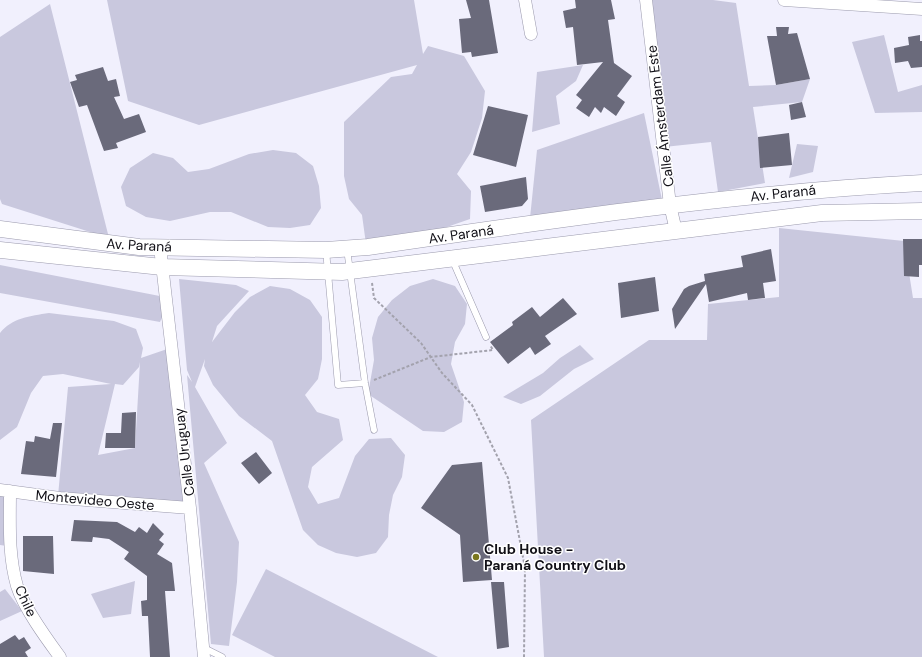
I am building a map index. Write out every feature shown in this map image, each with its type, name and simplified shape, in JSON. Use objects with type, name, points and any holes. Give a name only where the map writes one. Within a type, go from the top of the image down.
[{"type":"street","points":[[525,0],[531,34]]},
{"type":"street","name":"Calle Ámsterdam Este","points":[[646,0],[670,205],[676,231]]},
{"type":"street","points":[[784,0],[922,9]]},
{"type":"street","name":"Av. Paraná","points":[[0,229],[99,243],[160,247],[326,250],[347,249],[670,205],[807,190],[922,183]]},
{"type":"street","name":"Av. Paraná","points":[[0,250],[162,267],[327,272],[349,271],[452,259],[822,213],[922,211]]},
{"type":"street","name":"Calle Uruguay","points":[[160,247],[190,508],[204,652]]},
{"type":"street","name":"Montevideo Oeste","points":[[5,491],[60,498],[190,508]]},
{"type":"street","name":"Chile","points":[[5,491],[10,544],[18,587],[40,628],[60,657]]},
{"type":"lane","points":[[347,249],[365,383],[374,430]]},
{"type":"lane","points":[[326,250],[338,385],[365,383]]},
{"type":"lane","points":[[452,259],[486,336]]},
{"type":"lane","points":[[204,652],[222,657]]},
{"type":"path","points":[[370,268],[374,298],[421,343],[442,373],[472,405],[508,478],[525,568],[524,657]]},
{"type":"path","points":[[365,383],[431,358],[492,350]]},
{"type":"shaded area","points":[[107,0],[414,0],[423,54],[428,46],[464,56],[485,91],[482,118],[471,152],[457,174],[471,191],[470,219],[418,237],[366,244],[362,215],[349,199],[344,176],[344,122],[391,77],[412,74],[417,65],[199,125],[128,101]]},
{"type":"shaded area","points":[[652,0],[713,0],[736,3],[749,86],[776,85],[810,79],[802,102],[753,107],[765,183],[718,192],[711,142],[664,147]]},
{"type":"shaded area","points":[[50,4],[109,238],[2,204],[0,199],[0,37]]},
{"type":"shaded area","points":[[884,35],[898,92],[922,85],[922,112],[875,113],[852,42]]},
{"type":"shaded area","points":[[583,65],[576,81],[556,96],[560,124],[532,132],[537,72]]},
{"type":"shaded area","points":[[644,113],[662,200],[530,218],[537,150]]},
{"type":"shaded area","points":[[797,144],[818,146],[813,172],[789,178]]},
{"type":"shaded area","points":[[273,150],[296,153],[313,166],[319,186],[321,208],[310,225],[290,228],[268,227],[231,212],[210,212],[170,221],[146,217],[126,206],[121,187],[130,168],[153,153],[173,158],[188,172],[209,169],[249,154]]},
{"type":"shaded area","points":[[779,228],[904,241],[913,298],[922,298],[922,657],[544,657],[531,420],[649,340],[707,340],[708,304],[779,297]]},
{"type":"shaded area","points":[[0,265],[170,298],[160,322],[0,293]]},
{"type":"shaded area","points":[[179,279],[236,285],[249,291],[217,326],[212,342],[235,312],[250,297],[270,286],[290,289],[310,300],[322,317],[322,359],[318,379],[305,395],[317,412],[339,419],[343,440],[312,467],[308,487],[318,504],[339,498],[355,456],[369,439],[391,438],[405,455],[402,477],[393,495],[389,515],[388,537],[376,553],[357,557],[336,553],[318,545],[303,530],[272,441],[239,416],[213,385],[204,366],[205,359],[195,387],[227,443],[204,463],[239,542],[237,582],[229,646],[211,644],[187,375],[192,382],[187,370]]},
{"type":"shaded area","points":[[433,279],[455,286],[467,304],[465,324],[455,342],[451,364],[464,402],[462,422],[444,432],[423,431],[368,394],[374,360],[372,338],[378,317],[392,300],[410,286]]},
{"type":"shaded area","points":[[49,313],[114,321],[136,329],[143,348],[141,358],[173,347],[188,505],[58,496],[68,387],[111,384],[63,374],[43,376],[31,393],[17,427],[0,440],[0,333],[10,324],[22,318]],"holes":[[[140,362],[135,448],[98,455],[115,384],[123,385],[139,367]]]},
{"type":"shaded area","points":[[580,345],[594,359],[574,369],[540,396],[521,404],[503,397],[543,373],[560,358]]},
{"type":"shaded area","points":[[0,492],[7,493],[7,546],[0,545]]},
{"type":"shaded area","points":[[266,569],[438,657],[275,657],[232,635]]},
{"type":"shaded area","points":[[135,581],[131,614],[103,618],[91,594]]},
{"type":"shaded area","points":[[5,589],[22,611],[0,621],[0,592]]},
{"type":"building","points":[[466,0],[489,0],[498,53],[472,57],[471,52],[462,53],[459,19],[471,18]]},
{"type":"building","points":[[575,0],[611,0],[615,19],[608,20],[614,63],[632,76],[617,96],[625,102],[616,116],[604,107],[601,113],[595,107],[589,117],[576,108],[582,100],[576,95],[603,62],[577,65],[573,27],[566,28],[563,11],[576,8]]},
{"type":"building","points":[[776,27],[789,27],[788,34],[797,33],[810,79],[776,85],[767,36],[777,36]]},
{"type":"building","points":[[920,35],[920,41],[922,41],[922,67],[911,68],[908,61],[895,63],[894,48],[909,45],[908,37]]},
{"type":"building","points":[[103,67],[108,81],[116,79],[120,96],[114,97],[124,119],[139,114],[146,132],[116,143],[118,148],[104,151],[87,105],[79,107],[70,82],[77,80],[75,75]]},
{"type":"building","points":[[802,102],[806,117],[791,120],[789,105]]},
{"type":"building","points":[[488,106],[528,115],[516,167],[473,155]]},
{"type":"building","points":[[789,133],[792,165],[760,168],[758,137]]},
{"type":"building","points":[[526,177],[528,199],[522,206],[485,212],[480,186]]},
{"type":"building","points":[[903,239],[922,239],[922,265],[919,265],[919,277],[904,276]]},
{"type":"building","points":[[771,249],[776,281],[763,283],[765,298],[748,300],[747,293],[709,302],[706,284],[675,329],[672,309],[684,289],[705,281],[704,274],[743,267],[741,256]]},
{"type":"building","points":[[655,277],[659,311],[621,318],[618,283]]},
{"type":"building","points":[[563,298],[577,314],[545,336],[551,344],[535,355],[530,347],[508,364],[490,342],[513,325],[512,322],[532,307],[540,317]]},
{"type":"building","points":[[136,412],[135,448],[105,448],[106,433],[121,433],[122,413]]},
{"type":"building","points":[[53,423],[62,423],[56,477],[21,474],[26,441],[34,442],[35,436],[50,439]]},
{"type":"building","points":[[256,452],[272,473],[259,484],[241,463]]},
{"type":"building","points":[[482,462],[492,580],[463,582],[460,535],[421,508],[452,465]]},
{"type":"building","points":[[74,520],[117,522],[135,532],[139,527],[147,533],[153,523],[164,534],[159,540],[164,544],[157,554],[172,563],[175,591],[165,591],[170,657],[150,657],[148,616],[142,616],[141,601],[147,600],[147,576],[124,559],[129,552],[109,539],[93,537],[92,542],[71,541]]},
{"type":"building","points":[[23,536],[53,536],[54,574],[23,571]]},
{"type":"building","points":[[491,582],[504,582],[509,647],[497,649]]},
{"type":"building","points":[[15,635],[19,640],[24,637],[31,648],[25,652],[28,657],[0,657],[0,644]]},
{"type":"place","name":"Club House - Paraná Country Club","points":[[476,557]]}]
